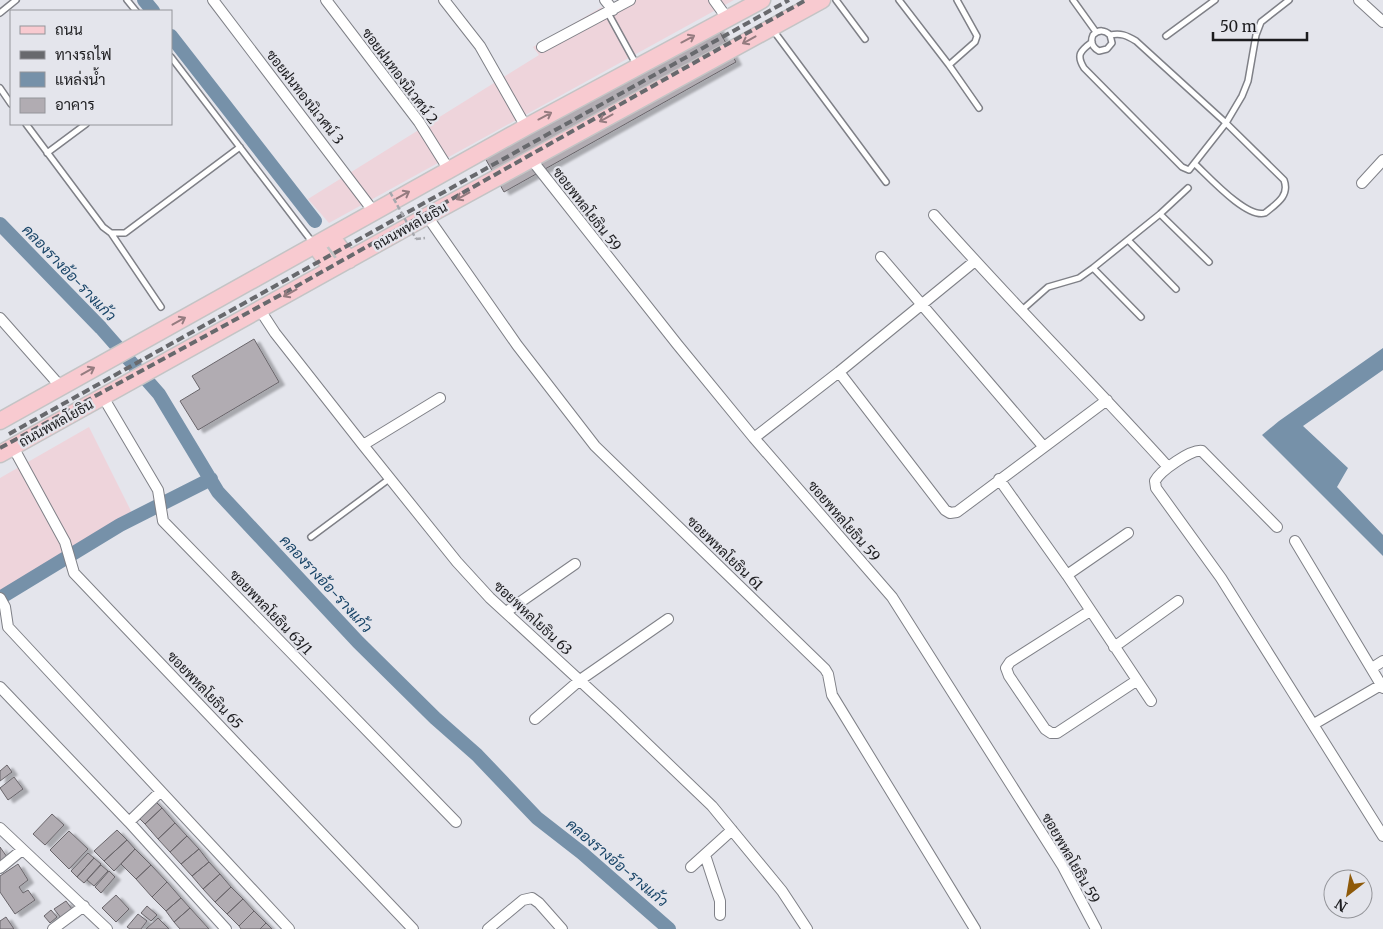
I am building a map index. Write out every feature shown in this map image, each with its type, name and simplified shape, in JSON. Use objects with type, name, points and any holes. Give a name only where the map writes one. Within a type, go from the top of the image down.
[{"type":"main road","points":[[0,421],[526,127],[727,18],[742,4],[762,0]]},
{"type":"main road","name":"ถนนพหลโยธิน","points":[[7,450],[427,216],[822,0]]},
{"type":"main road","points":[[331,236],[349,260]]},
{"type":"main road","points":[[315,245],[332,269]]},
{"type":"street","name":"ซอยฝนทองนิเวศน์ 3","points":[[213,0],[326,146],[374,212]]},
{"type":"street","name":"ซอยฝนทองนิเวศน์ 2","points":[[326,0],[419,122],[449,170]]},
{"type":"street","points":[[444,0],[480,46],[526,127]]},
{"type":"street","points":[[605,0],[611,11]]},
{"type":"street","points":[[542,47],[630,0]]},
{"type":"street","points":[[714,0],[727,18]]},
{"type":"street","points":[[1359,0],[1383,22]]},
{"type":"street","name":"ซอยพหลโยธิน 59","points":[[531,159],[754,438],[892,597],[1062,865],[1096,929]]},
{"type":"street","points":[[1362,183],[1383,160]]},
{"type":"street","points":[[934,214],[975,261],[1168,467]]},
{"type":"street","name":"ซอยพหลโยธิน 61","points":[[427,216],[517,345],[594,446],[825,669],[828,674],[832,695],[975,929]]},
{"type":"street","points":[[881,257],[1043,446]]},
{"type":"street","points":[[754,438],[839,372],[975,261]]},
{"type":"street","name":"ซอยพหลโยธิน 63","points":[[260,310],[275,333],[363,446],[457,562],[506,612],[712,806],[782,891],[808,929]]},
{"type":"street","points":[[0,318],[60,387]]},
{"type":"street","points":[[839,372],[945,510],[950,513],[957,512],[1107,400]]},
{"type":"street","name":"ซอยพหลโยธิน 63/1","points":[[103,397],[158,490],[163,521],[456,822]]},
{"type":"street","points":[[363,446],[440,398]]},
{"type":"street","name":"ซอยพหลโยธิน 65","points":[[7,450],[65,542],[74,573],[413,929]]},
{"type":"street","points":[[1277,527],[1202,451],[1194,452],[1168,467],[1156,478],[1156,488],[1221,578],[1383,836]]},
{"type":"street","points":[[999,479],[1150,701]]},
{"type":"street","points":[[1066,575],[1128,533]]},
{"type":"street","points":[[1295,541],[1382,687],[1314,724]]},
{"type":"street","points":[[506,612],[575,564]]},
{"type":"street","points":[[0,598],[5,607],[4,630],[290,929]]},
{"type":"street","points":[[1114,647],[1178,601]]},
{"type":"street","points":[[1090,611],[1010,662],[1006,668],[1009,676],[1045,729],[1051,733],[1057,733],[1136,681]]},
{"type":"street","points":[[535,719],[580,680],[668,619]]},
{"type":"street","points":[[1372,668],[1383,661]]},
{"type":"street","points":[[0,687],[129,822],[226,929]]},
{"type":"street","points":[[129,822],[160,792]]},
{"type":"street","points":[[0,828],[107,929]]},
{"type":"street","points":[[691,867],[732,830]]},
{"type":"street","points":[[0,868],[22,850]]},
{"type":"street","points":[[705,854],[720,901],[720,915]]},
{"type":"street","points":[[488,929],[524,900],[532,898],[540,903],[562,929]]},
{"type":"street","points":[[53,929],[84,906]]},
{"type":"lane","points":[[0,13],[16,0]]},
{"type":"lane","points":[[127,0],[135,10]]},
{"type":"lane","points":[[836,0],[865,39]]},
{"type":"lane","points":[[899,0],[950,65],[979,108]]},
{"type":"lane","points":[[950,65],[975,42],[977,36],[957,0]]},
{"type":"lane","points":[[1073,0],[1096,32]]},
{"type":"lane","points":[[1166,36],[1215,0]]},
{"type":"lane","points":[[1092,42],[1080,53],[1080,61],[1084,68],[1182,167],[1189,170],[1226,123],[1242,96],[1248,81],[1256,35],[1261,22],[1288,0]]},
{"type":"lane","points":[[611,11],[638,66]]},
{"type":"lane","points":[[771,28],[886,182]]},
{"type":"lane","points":[[1110,35],[1112,43],[1107,49],[1104,51],[1096,49],[1092,42],[1093,35],[1096,32],[1104,31],[1110,35],[1126,35],[1136,41],[1226,123],[1284,180],[1286,186],[1284,195],[1265,213],[1255,214],[1229,196],[1195,164]]},
{"type":"lane","points":[[172,59],[315,245]]},
{"type":"lane","points":[[0,88],[10,103]]},
{"type":"lane","points":[[27,125],[103,227],[111,234],[161,307]]},
{"type":"lane","points":[[47,153],[85,125]]},
{"type":"lane","points":[[111,234],[125,233],[240,147]]},
{"type":"lane","points":[[1021,310],[1048,287],[1079,278],[1093,268],[1160,214],[1188,188]]},
{"type":"lane","points":[[1160,214],[1209,262]]},
{"type":"lane","points":[[1128,240],[1176,289]]},
{"type":"lane","points":[[1093,268],[1141,317]]},
{"type":"lane","points":[[311,537],[389,479]]},
{"type":"path","points":[[390,192],[416,239],[426,238]]},
{"type":"shaded area","points":[[636,0],[734,0],[329,223],[308,199],[539,55],[533,47],[602,7],[610,17]]},
{"type":"shaded area","points":[[89,427],[132,513],[0,593],[0,478]]},
{"type":"water","points":[[1383,348],[1383,370],[1303,426],[1348,468],[1337,487],[1383,535],[1383,556],[1262,435]]},
{"type":"building","points":[[713,19],[736,62],[504,192],[480,149]]},
{"type":"building","points":[[254,339],[279,382],[198,430],[180,401],[200,389],[192,376]]},
{"type":"building","points":[[7,765],[12,772],[0,781],[0,771]]},
{"type":"building","points":[[14,777],[23,789],[8,800],[0,788]]},
{"type":"building","points":[[153,799],[162,808],[145,824],[136,815]]},
{"type":"building","points":[[162,808],[175,823],[158,839],[145,824]]},
{"type":"building","points":[[52,814],[64,825],[45,845],[33,834]]},
{"type":"building","points":[[175,823],[187,836],[170,852],[158,839]]},
{"type":"building","points":[[117,830],[127,840],[104,861],[94,851]]},
{"type":"building","points":[[69,831],[88,849],[69,869],[50,850]]},
{"type":"building","points":[[187,836],[199,849],[181,864],[170,852]]},
{"type":"building","points":[[127,840],[135,849],[114,871],[104,861]]},
{"type":"building","points":[[0,847],[7,857],[0,862]]},
{"type":"building","points":[[135,849],[151,865],[136,879],[121,864]]},
{"type":"building","points":[[199,849],[209,862],[192,876],[181,864]]},
{"type":"building","points":[[88,853],[94,858],[77,877],[71,871]]},
{"type":"building","points":[[94,858],[101,864],[84,883],[77,877]]},
{"type":"building","points":[[209,862],[220,874],[203,889],[192,876]]},
{"type":"building","points":[[18,864],[28,880],[19,887],[23,893],[28,890],[35,900],[15,914],[0,892],[0,876]]},
{"type":"building","points":[[101,865],[108,871],[94,886],[87,880]]},
{"type":"building","points":[[151,865],[167,882],[152,897],[136,879]]},
{"type":"building","points":[[109,871],[115,877],[101,893],[95,887]]},
{"type":"building","points":[[220,874],[231,887],[215,902],[203,889]]},
{"type":"building","points":[[167,882],[181,898],[166,911],[152,897]]},
{"type":"building","points":[[231,887],[243,899],[227,914],[215,902]]},
{"type":"building","points":[[116,895],[129,909],[116,922],[102,908]]},
{"type":"building","points":[[181,898],[190,908],[174,922],[166,911]]},
{"type":"building","points":[[243,899],[254,911],[239,926],[227,914]]},
{"type":"building","points":[[66,901],[72,909],[61,918],[54,909]]},
{"type":"building","points":[[147,906],[157,915],[151,921],[141,913]]},
{"type":"building","points":[[190,908],[209,929],[180,929],[174,922]]},
{"type":"building","points":[[51,910],[57,917],[50,923],[44,916]]},
{"type":"building","points":[[254,911],[266,923],[260,929],[241,929],[239,926]]},
{"type":"building","points":[[138,914],[147,921],[141,929],[130,929],[127,927]]},
{"type":"building","points":[[6,917],[14,929],[0,929],[0,921]]},
{"type":"building","points":[[158,918],[169,929],[146,929]]},
{"type":"building","points":[[266,923],[272,929],[260,929]]},
{"type":"waterway","points":[[144,0],[152,10]]},
{"type":"waterway","points":[[172,37],[315,221]]},
{"type":"waterway","name":"คลองรางอ้อ-รางแก้ว","points":[[0,224],[101,328],[159,394],[218,492],[358,642],[435,718],[477,755],[537,818],[582,853],[669,929]]},
{"type":"waterway","points":[[0,598],[120,525],[211,479]]},
{"type":"railway","points":[[9,434],[789,0]]},
{"type":"railway","points":[[0,448],[295,287],[806,0]]}]
